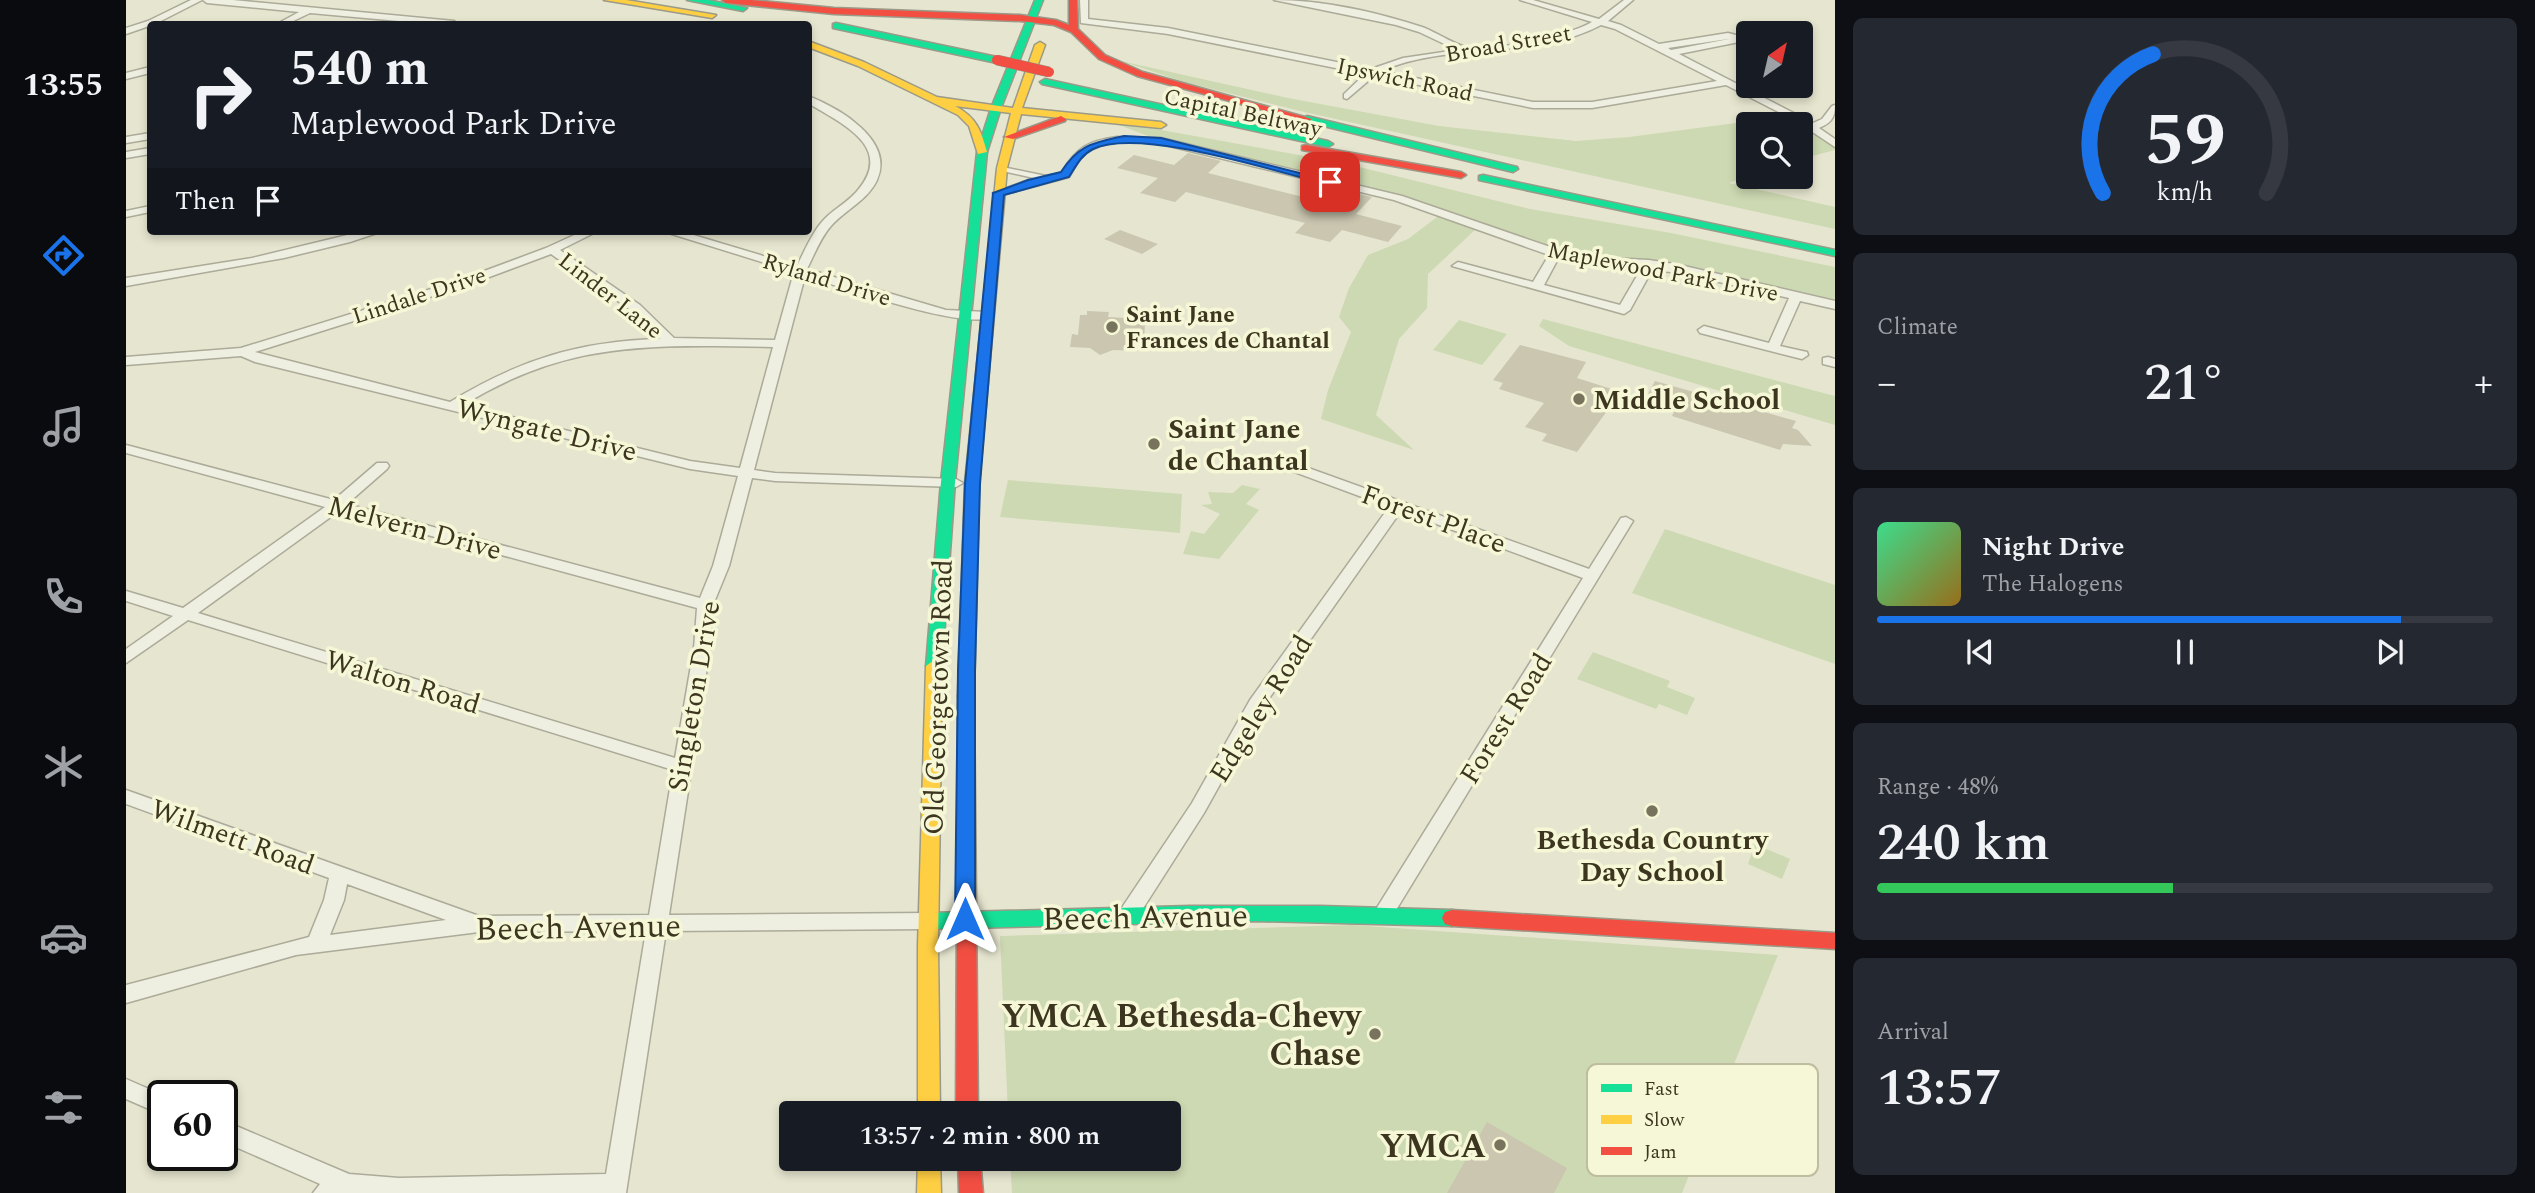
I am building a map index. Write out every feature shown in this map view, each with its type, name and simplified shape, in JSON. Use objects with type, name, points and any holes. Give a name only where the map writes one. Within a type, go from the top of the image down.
[{"type":"main road","name":"Capital Beltway","points":[[691,0],[805,19],[1047,77],[1508,176],[1835,253]]},
{"type":"main road","points":[[726,0],[834,11],[1032,19],[1051,16],[1079,26]]},
{"type":"main road","points":[[982,17],[1015,10],[1037,0]]},
{"type":"main road","name":"Old Georgetown Road","points":[[929,1101],[934,665],[948,482],[982,152],[1037,0]]},
{"type":"main road","points":[[1073,0],[1079,26],[1091,49],[1102,57],[1140,74],[1508,176]]},
{"type":"main road","points":[[613,1],[722,21]]},
{"type":"main road","points":[[613,1],[743,21]]},
{"type":"main road","name":"Old Georgetown Road","points":[[967,1101],[966,670],[972,484],[1002,168],[1017,109],[1051,16]]},
{"type":"main road","name":"Capital Beltway","points":[[812,33],[995,65]]},
{"type":"main road","points":[[812,46],[861,64],[961,113],[972,123],[982,152]]},
{"type":"main road","points":[[935,100],[1256,139],[1508,176]]},
{"type":"main road","points":[[1009,137],[1056,120],[1090,117]]},
{"type":"main road","name":"Capital Beltway","points":[[1508,176],[1835,236]]},
{"type":"main road","name":"Beech Avenue","points":[[929,921],[1128,915],[1383,914],[1835,941]]},
{"type":"main road","points":[[929,1171],[929,1193]]},
{"type":"main road","points":[[970,1171],[971,1193]]},
{"type":"street","points":[[154,21],[198,0]]},
{"type":"street","points":[[207,0],[423,21]]},
{"type":"street","points":[[1079,26],[1084,0]]},
{"type":"street","points":[[1278,0],[1411,26],[1466,51]]},
{"type":"street","points":[[1524,0],[1602,22],[1660,47],[1786,112]]},
{"type":"street","name":"Broad Street","points":[[1347,96],[1373,72],[1399,63],[1555,38],[1602,22],[1629,0]]},
{"type":"street","points":[[287,21],[309,10]]},
{"type":"street","points":[[126,31],[147,24]]},
{"type":"street","name":"Ipswich Road","points":[[1079,26],[1168,31],[1508,101],[1559,106],[1592,105],[1727,82]]},
{"type":"street","points":[[1660,47],[1728,36],[1741,39],[1672,53]]},
{"type":"street","points":[[126,76],[147,71]]},
{"type":"street","name":"Singleton Drive","points":[[614,1189],[702,648],[705,605],[721,566],[800,271],[825,225],[860,195],[872,179],[876,160],[871,144],[859,130],[812,101]]},
{"type":"street","points":[[1813,127],[1825,121],[1835,108]]},
{"type":"street","points":[[1813,129],[1835,144]]},
{"type":"street","points":[[126,139],[147,136]]},
{"type":"street","name":"Maplewood Park Drive","points":[[1058,178],[1065,175],[1081,153],[1102,143],[1124,139],[1161,141],[1398,198],[1556,253],[1587,260],[1649,264],[1835,305]]},
{"type":"street","points":[[126,155],[147,152]]},
{"type":"street","points":[[1002,168],[1037,177],[1058,178]]},
{"type":"street","points":[[998,193],[1031,182],[1058,178]]},
{"type":"street","points":[[126,214],[147,210]]},
{"type":"street","points":[[126,282],[252,261],[360,235]]},
{"type":"street","name":"Lindale Drive","points":[[243,352],[443,289],[552,250],[584,235]]},
{"type":"street","name":"Ryland Drive","points":[[681,235],[945,314],[987,316]]},
{"type":"street","name":"Linder Lane","points":[[552,250],[636,309],[669,340]]},
{"type":"street","points":[[1537,286],[1556,253]]},
{"type":"street","points":[[1458,266],[1624,310],[1649,264]]},
{"type":"street","points":[[1773,348],[1796,296]]},
{"type":"street","points":[[1704,330],[1802,355]]},
{"type":"street","points":[[452,406],[495,380],[542,361],[593,348],[669,340],[782,344]]},
{"type":"street","name":"Wyngate Drive","points":[[126,361],[243,352],[260,359],[690,465],[746,474],[972,484]]},
{"type":"street","name":"Melvern Drive","points":[[126,449],[705,605]]},
{"type":"street","name":"Forest Place","points":[[1275,460],[1593,576]]},
{"type":"street","points":[[126,657],[336,506],[382,466]]},
{"type":"street","name":"Edgeley Road","points":[[1128,915],[1198,808],[1256,704],[1398,505]]},
{"type":"street","name":"Forest Road","points":[[1383,914],[1626,521]]},
{"type":"street","name":"Walton Road","points":[[126,596],[681,766]]},
{"type":"street","name":"Wilmett Road","points":[[126,797],[479,925]]},
{"type":"street","name":"Wilmett Road","points":[[316,944],[334,900],[339,874]]},
{"type":"street","name":"Beech Avenue","points":[[126,994],[296,947],[479,925],[929,921]]},
{"type":"street","points":[[126,1089],[147,1098]]},
{"type":"street","points":[[238,1137],[348,1185],[399,1189],[614,1189]]},
{"type":"street","points":[[325,1193],[348,1185]]},
{"type":"green space","points":[[1121,61],[1288,98],[1439,126],[1576,141],[1736,123],[1736,180],[1729,183],[1736,185],[1736,189],[1756,189],[1835,207],[1835,229],[1304,112],[1184,82]]},
{"type":"green space","points":[[1106,120],[1343,163],[1530,209],[1671,233],[1835,267],[1835,305],[1680,269],[1587,260],[1478,227],[1428,274],[1427,308],[1399,339],[1376,415],[1414,450],[1321,419],[1328,390],[1351,332],[1339,317],[1349,288],[1368,255],[1408,239],[1441,214],[1398,198],[1161,141]]},
{"type":"green space","points":[[1813,128],[1835,144],[1835,150],[1813,156]]},
{"type":"green space","points":[[1543,319],[1835,396],[1835,425],[1569,346],[1539,326]]},
{"type":"green space","points":[[1459,320],[1507,334],[1482,365],[1433,350]]},
{"type":"green space","points":[[1008,480],[1182,494],[1180,533],[1000,517]]},
{"type":"green space","points":[[1242,485],[1260,489],[1246,504],[1259,510],[1219,559],[1183,554],[1191,531],[1204,534],[1220,514],[1201,505],[1212,504],[1208,492],[1233,493]]},
{"type":"green space","points":[[1665,529],[1835,585],[1835,664],[1632,593]]},
{"type":"green space","points":[[1593,652],[1670,681],[1667,687],[1695,698],[1687,715],[1659,704],[1656,709],[1577,679]]},
{"type":"green space","points":[[1755,844],[1790,859],[1782,879],[1748,864]]},
{"type":"green space","name":"YMCA Bethesda-Chevy Chase","points":[[1352,925],[1778,955],[1734,1064],[1587,1064],[1587,1176],[1689,1176],[1682,1193],[1012,1193],[1011,1171],[1181,1171],[1181,1101],[1007,1101],[1000,936]]},
{"type":"building","points":[[1188,153],[1221,161],[1208,173],[1323,202],[1336,189],[1372,197],[1356,214],[1402,226],[1388,242],[1342,230],[1330,242],[1295,233],[1305,223],[1186,192],[1175,202],[1140,193],[1158,178],[1117,168],[1134,155],[1174,165]]},
{"type":"building","points":[[1120,230],[1158,244],[1142,254],[1104,239]]},
{"type":"building","name":"Saint Jane Frances de Chantal","points":[[1087,311],[1109,312],[1108,317],[1145,319],[1144,351],[1113,350],[1100,355],[1090,348],[1070,347],[1072,334],[1078,335],[1080,315],[1087,315]]},
{"type":"building","name":"Middle School","points":[[1520,345],[1586,362],[1577,378],[1621,392],[1577,452],[1542,441],[1547,434],[1525,427],[1544,403],[1499,389],[1503,383],[1493,380]]},
{"type":"building","points":[[1655,381],[1796,421],[1792,428],[1798,430],[1812,446],[1783,444],[1780,450],[1672,416],[1674,412],[1650,406],[1646,398]]},
{"type":"building","name":"YMCA","points":[[1487,1122],[1567,1168],[1554,1193],[1447,1193]]},
{"type":"traffic: fast","points":[[691,0],[743,8]]},
{"type":"traffic: fast","points":[[934,666],[948,482],[982,152],[996,108],[1039,0]]},
{"type":"traffic: fast","points":[[836,26],[997,60]]},
{"type":"traffic: fast","points":[[1045,82],[1328,144]]},
{"type":"traffic: fast","points":[[1307,119],[1513,169]]},
{"type":"traffic: fast","points":[[1483,178],[1835,253]]},
{"type":"traffic: fast","points":[[929,921],[1256,913],[1452,918]]},
{"type":"traffic: slow","points":[[608,0],[712,15]]},
{"type":"traffic: slow","points":[[966,696],[972,483],[1002,168],[1017,109],[1040,45]]},
{"type":"traffic: slow","points":[[812,46],[861,64],[961,113],[974,125],[982,152]]},
{"type":"traffic: slow","points":[[935,100],[977,107],[1161,125]]},
{"type":"traffic: slow","points":[[929,1101],[928,946],[934,666]]},
{"type":"traffic: slow","points":[[929,1171],[929,1193]]},
{"type":"traffic: jam","points":[[726,0],[834,11],[1020,18],[1056,23],[1074,30],[1102,57],[1140,74],[1307,119]]},
{"type":"traffic: jam","points":[[1073,0],[1074,30]]},
{"type":"traffic: jam","points":[[997,60],[1049,72]]},
{"type":"traffic: jam","points":[[1009,137],[1061,119]]},
{"type":"traffic: jam","points":[[1306,148],[1461,175]]},
{"type":"traffic: jam","points":[[966,696],[967,1101]]},
{"type":"traffic: jam","points":[[1452,918],[1835,941]]},
{"type":"traffic: jam","points":[[970,1171],[971,1193]]},
{"type":"place","name":"Saint Jane Frances de Chantal","points":[[1112,327]]},
{"type":"place","name":"Middle School","points":[[1579,399]]},
{"type":"place","name":"Saint Jane de Chantal","points":[[1154,444]]},
{"type":"place","name":"Bethesda Country Day School","points":[[1652,811]]},
{"type":"place","name":"YMCA Bethesda-Chevy Chase","points":[[1375,1034]]},
{"type":"place","name":"YMCA","points":[[1500,1145]]},
{"type":"route","points":[[965,919],[966,670],[972,484],[998,193],[1031,182],[1058,178],[1065,175],[1076,157],[1090,147],[1124,139],[1161,141],[1330,182]]}]
